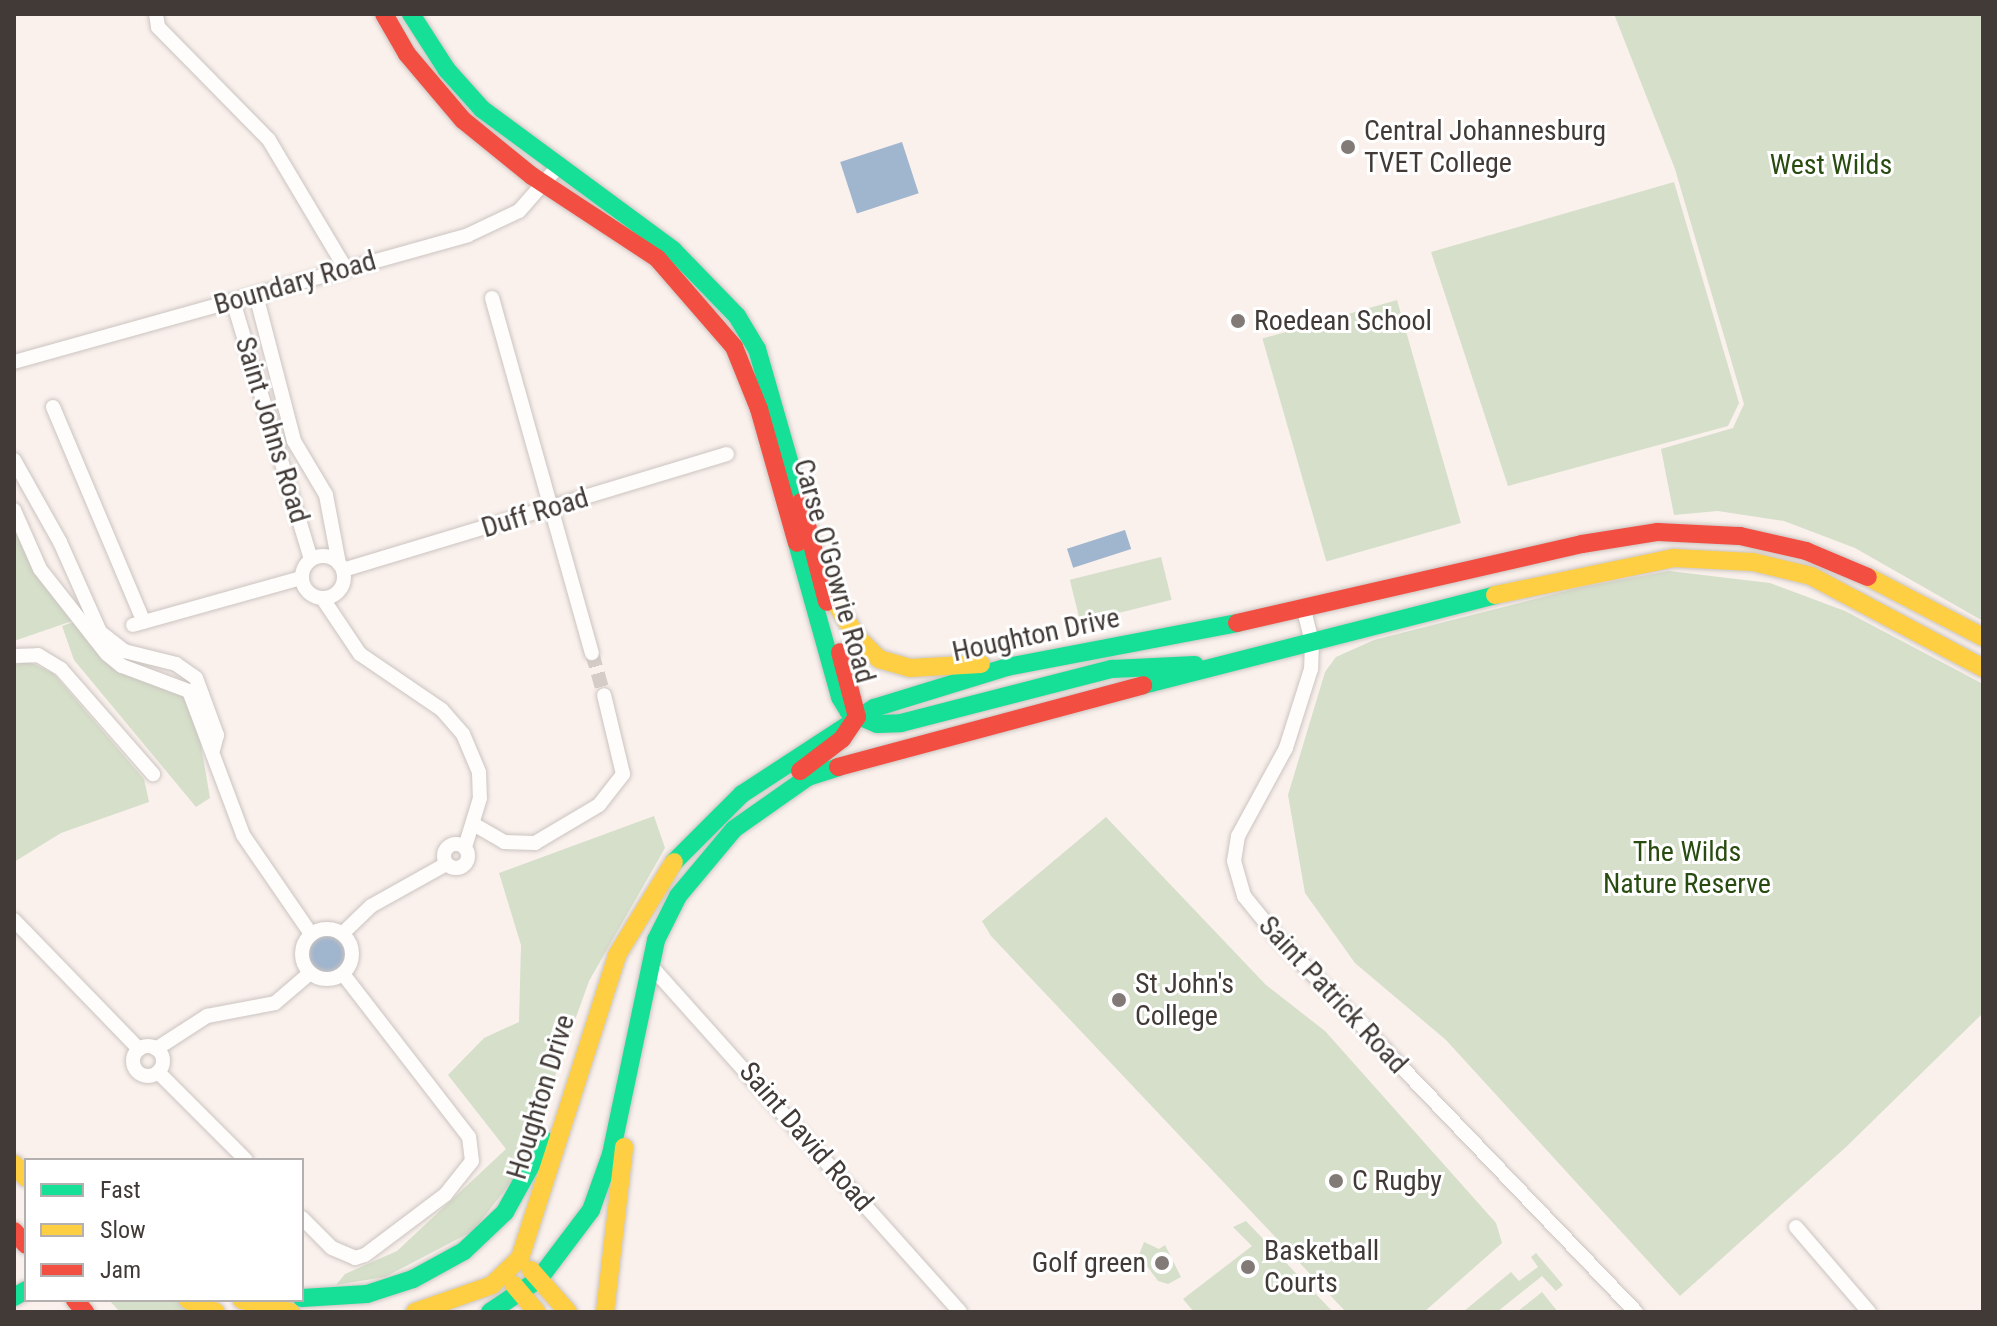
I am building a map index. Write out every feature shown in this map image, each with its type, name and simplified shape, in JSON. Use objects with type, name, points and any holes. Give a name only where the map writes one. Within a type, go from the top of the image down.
[{"type":"main road","name":"Carse O'Gowrie Road","points":[[384,14],[407,54],[463,120],[545,185],[657,258],[734,347],[762,417],[840,697],[857,717]]},
{"type":"main road","name":"Carse O'Gowrie Road","points":[[411,14],[447,70],[482,109],[556,169],[673,250],[737,316],[757,349],[781,423],[857,717]]},
{"type":"main road","name":"Houghton Drive","points":[[415,1312],[467,1296],[507,1275],[520,1258],[606,985],[636,920],[692,838],[742,794],[857,717],[948,682],[1304,610],[1582,544],[1685,531],[1768,541],[1831,559],[1983,637]]},
{"type":"main road","points":[[743,821],[794,785],[835,766],[1609,567],[1715,557],[1811,576],[1983,668]]},
{"type":"main road","points":[[823,583],[857,637],[893,666],[1046,660]]},
{"type":"main road","points":[[490,1312],[539,1279],[585,1222],[602,1184],[656,940],[678,896],[770,791],[842,739],[857,717],[901,723],[1112,669],[1239,663]]},
{"type":"main road","points":[[818,741],[833,721],[840,697]]},
{"type":"main road","points":[[606,985],[625,969],[650,965]]},
{"type":"main road","points":[[605,1312],[641,1012]]},
{"type":"main road","points":[[304,1298],[341,1298],[395,1285],[439,1266],[487,1233],[531,1172],[576,1053],[588,1036]]},
{"type":"main road","points":[[520,1258],[568,1312]]},
{"type":"main road","points":[[507,1275],[537,1312]]},
{"type":"main road","points":[[193,1302],[216,1312]]},
{"type":"main road","points":[[250,1302],[291,1312]]},
{"type":"street","points":[[156,14],[158,27],[269,140],[346,269]]},
{"type":"street","name":"Boundary Road","points":[[14,362],[489,227],[519,211],[556,169]]},
{"type":"street","name":"Saint Johns Road","points":[[256,295],[294,441],[326,495],[341,567]]},
{"type":"street","points":[[492,298],[592,653]]},
{"type":"street","name":"Saint Johns Road","points":[[233,301],[311,559]]},
{"type":"street","points":[[53,407],[138,624],[301,578],[311,559],[327,556],[341,567],[340,590],[323,599]]},
{"type":"street","name":"Duff Road","points":[[341,567],[552,508],[727,454]]},
{"type":"street","points":[[14,460],[60,542],[100,632],[124,651],[176,664],[196,678],[217,735],[213,750]]},
{"type":"street","points":[[14,510],[40,569],[107,654],[122,666],[172,680],[189,691],[213,750],[220,782],[243,835],[311,934]]},
{"type":"street","points":[[301,578],[308,593],[323,599],[360,654],[442,710],[463,734],[479,772],[475,825],[465,847],[449,845],[443,854],[446,864],[371,906],[342,934]]},
{"type":"street","name":"Saint Patrick Road","points":[[1304,610],[1312,643],[1308,681],[1286,748],[1238,836],[1234,861],[1244,896],[1278,938],[1636,1312]]},
{"type":"street","points":[[14,656],[38,655],[61,669],[153,774]]},
{"type":"street","points":[[475,825],[504,842],[535,843],[599,805],[623,774],[604,695]]},
{"type":"street","points":[[14,920],[139,1049],[156,1049],[207,1016],[275,1003],[310,973]]},
{"type":"street","points":[[327,929],[342,934],[352,958],[343,974],[320,978],[310,973],[302,949],[311,934],[327,929]]},
{"type":"street","name":"Saint David Road","points":[[650,965],[960,1312]]},
{"type":"street","points":[[304,1220],[339,1252],[355,1258],[365,1255],[445,1195],[472,1161],[469,1137],[343,974]]},
{"type":"street","points":[[139,1049],[134,1057],[136,1070],[143,1075],[158,1072]]},
{"type":"street","points":[[156,1049],[162,1059],[158,1072]]},
{"type":"street","points":[[158,1072],[244,1158]]},
{"type":"street","points":[[1796,1227],[1869,1312]]},
{"type":"green space","name":"West Wilds","points":[[1614,14],[1983,14],[1983,621],[1855,548],[1784,521],[1718,511],[1674,515],[1661,449],[1733,428],[1744,404],[1675,169]]},
{"type":"green space","points":[[1674,182],[1739,403],[1728,426],[1508,486],[1431,252]]},
{"type":"green space","points":[[1397,300],[1461,523],[1326,562],[1262,339]]},
{"type":"green space","points":[[14,527],[75,620],[14,641]]},
{"type":"green space","points":[[1161,557],[1172,600],[1080,622],[1070,580]]},
{"type":"green space","name":"The Wilds Nature Reserve","points":[[1669,571],[1770,583],[1845,611],[1983,684],[1983,1013],[1846,1147],[1680,1296],[1446,1040],[1355,963],[1305,893],[1288,795],[1325,672],[1336,657],[1374,640],[1582,587]]},
{"type":"green space","points":[[79,620],[103,655],[182,689],[194,704],[210,798],[196,807],[74,660],[62,626]]},
{"type":"green space","points":[[28,661],[53,673],[144,779],[149,802],[61,833],[14,862],[14,665]]},
{"type":"green space","points":[[654,816],[665,848],[589,981],[522,1168],[473,1231],[385,1277],[336,1285],[345,1274],[397,1251],[506,1149],[448,1075],[484,1038],[519,1022],[521,945],[499,873]]},
{"type":"green space","points":[[1106,817],[1266,985],[1325,1031],[1496,1223],[1502,1243],[1424,1312],[1346,1312],[991,936],[982,921]]},
{"type":"green space","name":"Basketball Courts","points":[[1246,1221],[1333,1312],[1194,1312],[1183,1299],[1252,1246],[1233,1227]]},
{"type":"green space","name":"Golf green","points":[[1144,1242],[1159,1249],[1165,1245],[1181,1277],[1168,1284],[1158,1281],[1139,1255]]},
{"type":"green space","points":[[1536,1253],[1563,1285],[1556,1291],[1542,1276],[1497,1312],[1463,1312],[1511,1272],[1519,1281],[1538,1267],[1531,1257]]},
{"type":"green space","points":[[1542,1292],[1558,1312],[1517,1312]]},
{"type":"green space","points":[[111,1302],[182,1302],[202,1312],[120,1312]]},
{"type":"water","points":[[902,142],[919,193],[857,213],[840,162]]},
{"type":"water","points":[[1125,530],[1131,549],[1073,568],[1067,549]]},
{"type":"water","points":[[327,933],[342,939],[348,954],[342,969],[327,975],[312,969],[306,954],[312,939]]},
{"type":"tunnel","points":[[592,653],[604,695]]},
{"type":"traffic: fast","points":[[411,14],[447,70],[482,109],[673,250],[737,316],[757,349],[801,502]]},
{"type":"traffic: fast","points":[[797,543],[840,697],[849,712],[877,724],[901,723],[1112,669],[1195,665]]},
{"type":"traffic: fast","points":[[1143,685],[1495,595]]},
{"type":"traffic: fast","points":[[674,862],[742,794],[874,708],[1007,667],[1237,623]]},
{"type":"traffic: fast","points":[[490,1312],[539,1279],[591,1210],[611,1154],[656,940],[678,896],[734,829],[808,777],[838,767]]},
{"type":"traffic: fast","points":[[304,1298],[367,1294],[413,1279],[464,1251],[505,1212],[545,1140]]},
{"type":"traffic: fast","points":[[14,1297],[24,1291]]},
{"type":"traffic: slow","points":[[1495,595],[1674,558],[1753,562],[1811,576],[1983,668]]},
{"type":"traffic: slow","points":[[1868,577],[1983,637]]},
{"type":"traffic: slow","points":[[825,586],[857,637],[879,659],[910,668],[981,664]]},
{"type":"traffic: slow","points":[[415,1312],[492,1285],[520,1258],[617,955],[674,862]]},
{"type":"traffic: slow","points":[[605,1312],[624,1147]]},
{"type":"traffic: slow","points":[[14,1164],[24,1176]]},
{"type":"traffic: slow","points":[[531,1270],[568,1312]]},
{"type":"traffic: slow","points":[[514,1285],[537,1312]]},
{"type":"traffic: slow","points":[[193,1302],[216,1312]]},
{"type":"traffic: slow","points":[[250,1302],[291,1312]]},
{"type":"traffic: jam","points":[[384,14],[407,54],[463,120],[532,176],[657,258],[734,347],[759,409],[797,543]]},
{"type":"traffic: jam","points":[[801,502],[827,602]]},
{"type":"traffic: jam","points":[[1237,623],[1582,544],[1658,532],[1740,536],[1806,551],[1868,577]]},
{"type":"traffic: jam","points":[[800,771],[842,739],[857,717],[840,652]]},
{"type":"traffic: jam","points":[[838,767],[1143,685]]},
{"type":"traffic: jam","points":[[14,1231],[24,1243]]},
{"type":"traffic: jam","points":[[77,1302],[85,1312]]},
{"type":"place","name":"Central Johannesburg TVET College","points":[[1348,147]]},
{"type":"place","name":"Roedean School","points":[[1238,321]]},
{"type":"place","name":"St John's College","points":[[1119,1000]]},
{"type":"place","name":"C Rugby","points":[[1336,1181]]},
{"type":"place","name":"Golf green","points":[[1162,1263]]},
{"type":"place","name":"Basketball Courts","points":[[1248,1267]]}]
